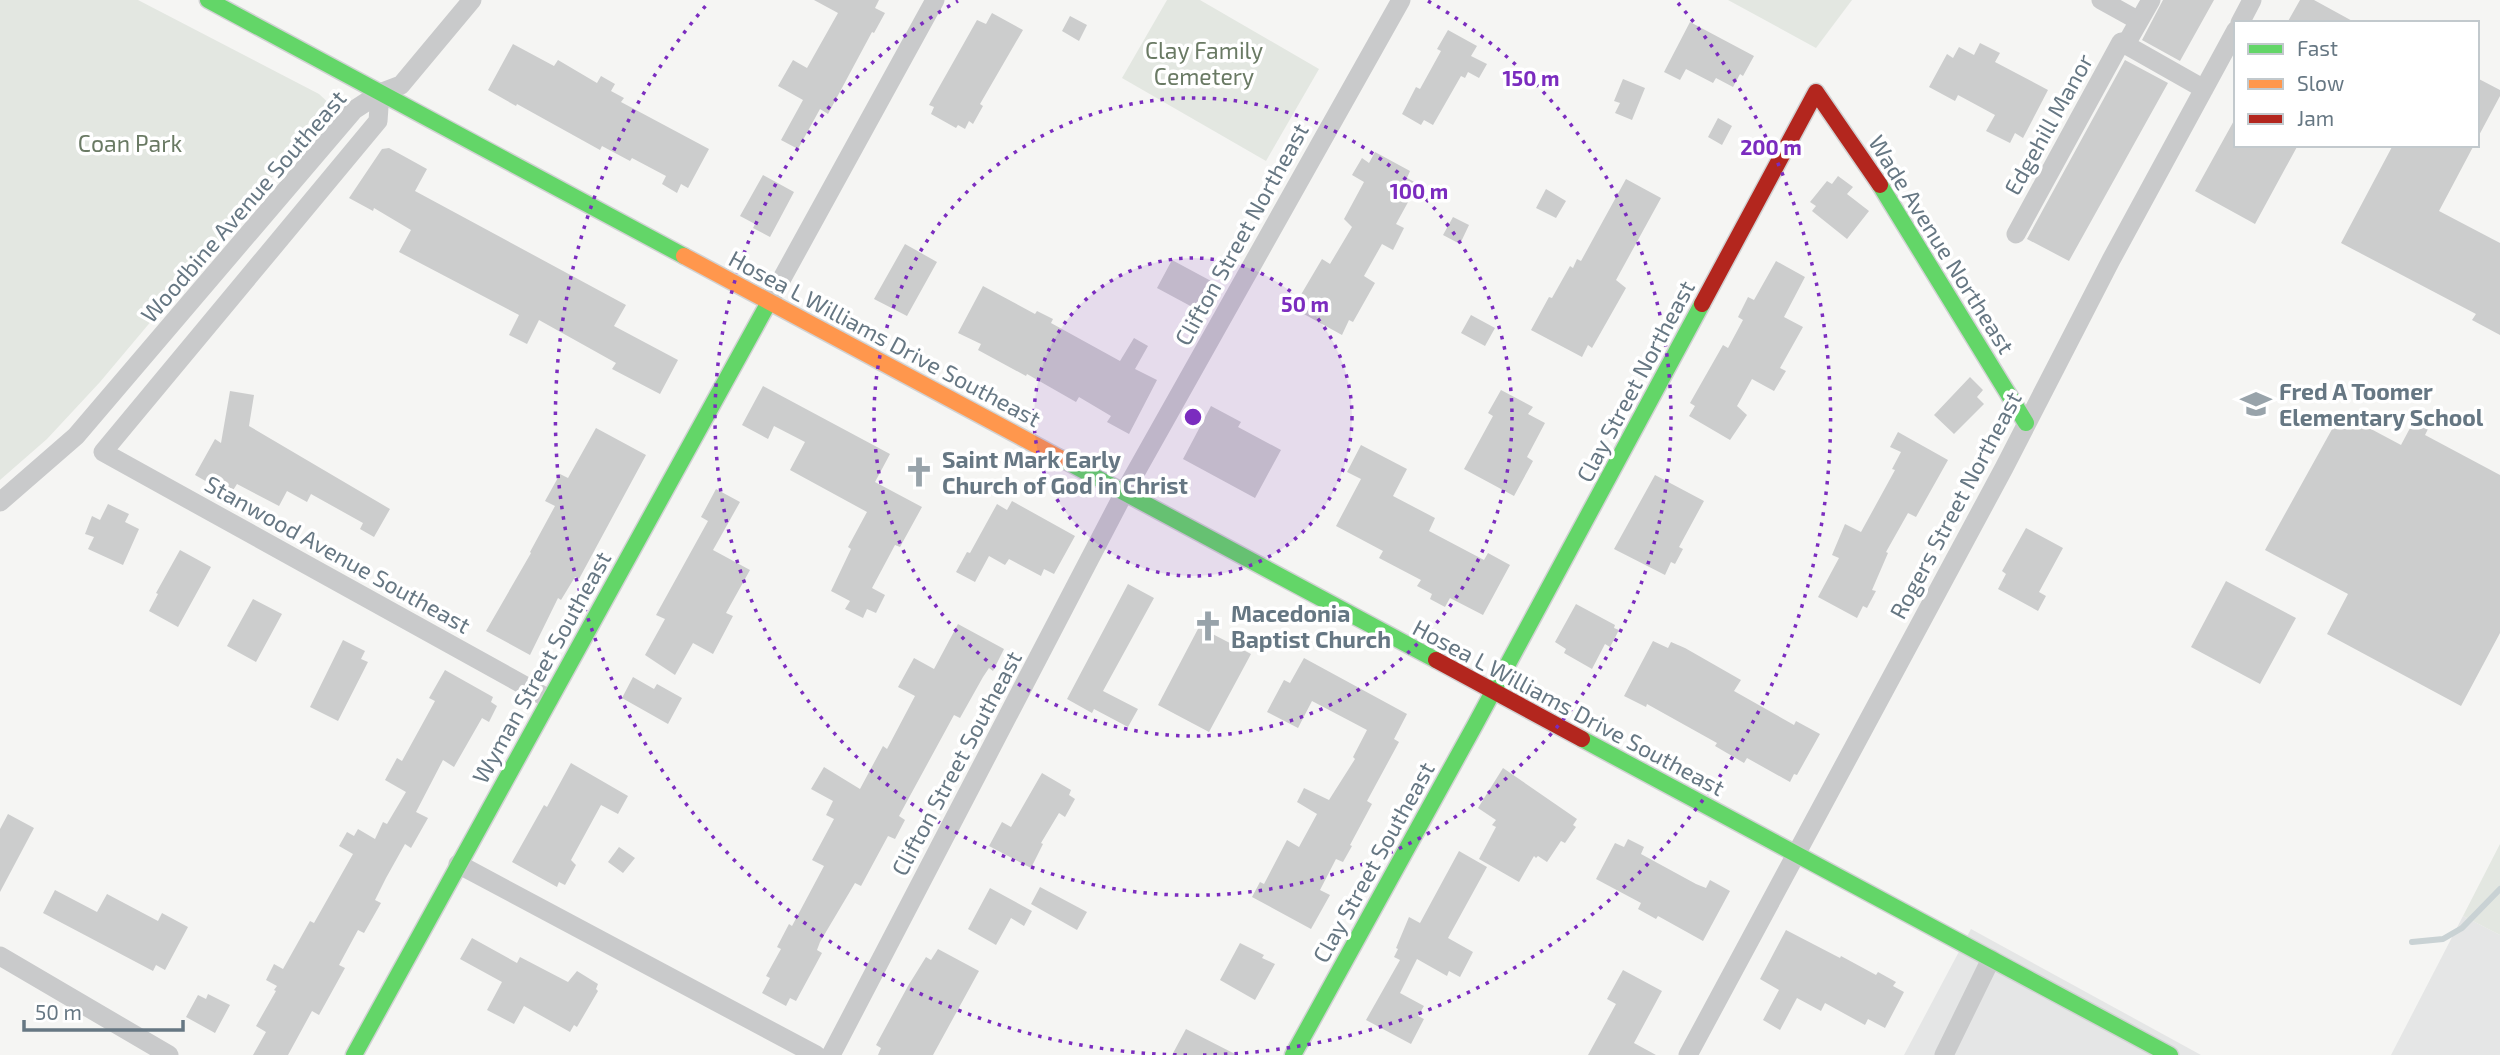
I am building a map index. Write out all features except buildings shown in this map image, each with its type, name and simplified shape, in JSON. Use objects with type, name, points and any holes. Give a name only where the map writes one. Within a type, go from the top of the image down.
[{"type":"street","name":"Hosea L Williams Drive Southeast","points":[[208,0],[2170,1055]]},
{"type":"street","points":[[380,93],[401,85],[472,0]]},
{"type":"street","points":[[769,302],[935,0]]},
{"type":"street","name":"Clifton Street Northeast","points":[[1124,493],[1401,0]]},
{"type":"street","points":[[2101,0],[2139,21]]},
{"type":"street","name":"Edgehill Manor","points":[[2126,44],[2151,0]]},
{"type":"street","points":[[2241,21],[2252,0]]},
{"type":"street","name":"Rogers Street Northeast","points":[[1688,1055],[2234,34]]},
{"type":"street","name":"Edgehill Manor","points":[[2016,234],[2121,42],[2204,89]]},
{"type":"street","name":"Wade Avenue Northeast","points":[[1816,92],[1868,164],[2026,423]]},
{"type":"street","name":"Clay Street Northeast","points":[[1493,691],[1816,92]]},
{"type":"street","name":"Woodbine Avenue Southeast","points":[[103,452],[378,121],[380,93]]},
{"type":"street","name":"Woodbine Avenue Southeast","points":[[0,502],[76,436],[354,110],[380,93]]},
{"type":"street","name":"Wyman Street Southeast","points":[[354,1055],[769,302]]},
{"type":"street","name":"Stanwood Avenue Southeast","points":[[103,452],[549,699]]},
{"type":"street","name":"Clifton Street Southeast","points":[[831,1055],[1124,493]]},
{"type":"street","name":"Clay Street Southeast","points":[[1293,1055],[1493,691]]},
{"type":"street","points":[[458,864],[816,1055]]},
{"type":"street","points":[[0,956],[169,1055]]},
{"type":"street","points":[[1944,1055],[1991,959]]},
{"type":"shaded area","points":[[2463,916],[2500,935],[2500,1055],[2391,1055]]},
{"type":"shaded area","points":[[1971,929],[2201,1055],[1904,1055]]},
{"type":"green space","name":"Coan Park","points":[[0,0],[138,0],[319,94],[332,106],[100,382],[47,439],[0,480]]},
{"type":"green space","name":"Clay Family Cemetery","points":[[1167,0],[1200,0],[1319,69],[1266,161],[1122,78]]},
{"type":"green space","points":[[1728,0],[1852,0],[1816,48]]},
{"type":"green space","points":[[2500,844],[2500,935],[2463,916]]},
{"type":"waterway","points":[[2412,942],[2443,939],[2462,928],[2500,889]]},
{"type":"traffic: fast","points":[[208,0],[684,256]]},
{"type":"traffic: fast","points":[[1880,185],[2026,423]]},
{"type":"traffic: fast","points":[[354,1055],[769,302]]},
{"type":"traffic: fast","points":[[1293,1055],[1702,304]]},
{"type":"traffic: fast","points":[[1060,458],[1436,660]]},
{"type":"traffic: fast","points":[[1582,739],[2170,1055]]},
{"type":"traffic: slow","points":[[684,256],[1060,458]]},
{"type":"traffic: jam","points":[[1702,304],[1816,92],[1880,185]]},
{"type":"traffic: jam","points":[[1436,660],[1582,739]]},
{"type":"place","name":"Fred A Toomer Elementary School","points":[[2256,404]]},
{"type":"place","name":"Saint Mark Early Church of God in Christ","points":[[919,472]]},
{"type":"place","name":"Macedonia Baptist Church","points":[[1208,626]]}]
